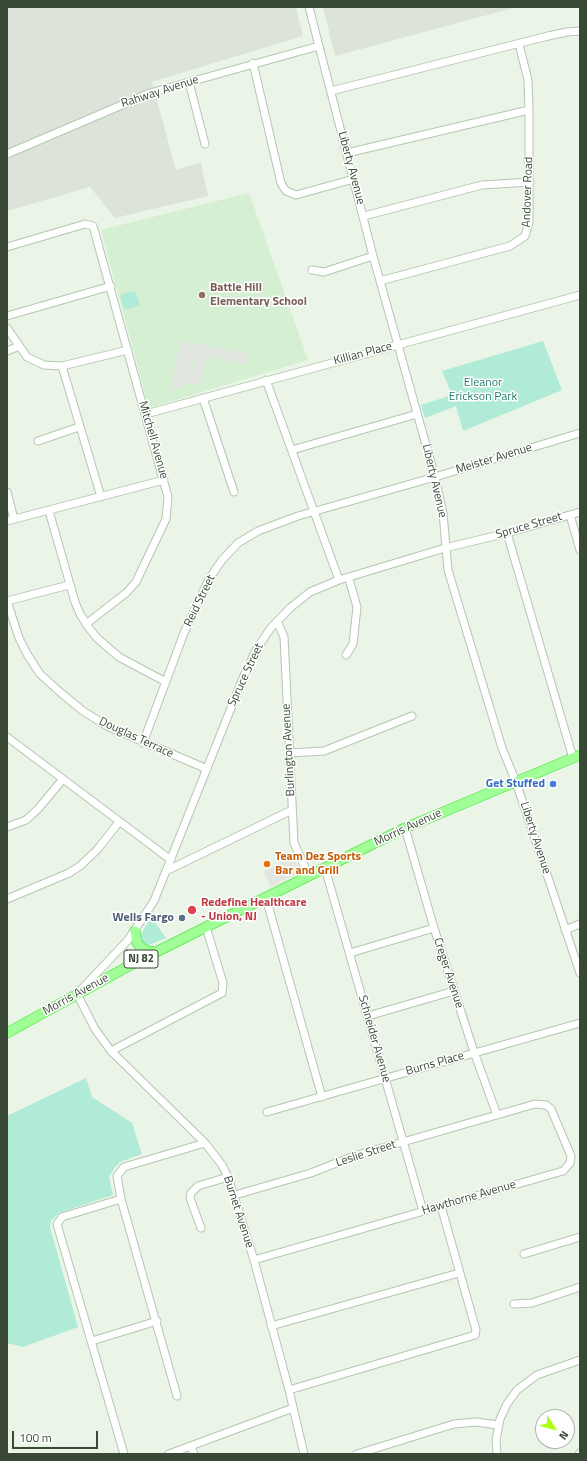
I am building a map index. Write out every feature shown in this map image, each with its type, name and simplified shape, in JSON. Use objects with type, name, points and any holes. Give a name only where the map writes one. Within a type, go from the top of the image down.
[{"type":"main road","name":"Morris Avenue","points":[[7,1033],[156,952],[405,828],[576,757]]},
{"type":"main road","points":[[135,931],[137,942],[142,948],[147,951],[156,952]]},
{"type":"street","name":"Liberty Avenue","points":[[309,7],[364,216],[373,256],[435,477],[443,513],[448,570],[501,744],[516,782],[580,973]]},
{"type":"street","points":[[331,91],[567,32],[580,31]]},
{"type":"street","name":"Andover Road","points":[[380,281],[517,242],[525,236],[529,227],[529,110],[528,80],[519,44]]},
{"type":"street","name":"Rahway Avenue","points":[[7,154],[132,100],[189,82],[319,46]]},
{"type":"street","points":[[253,64],[281,183],[286,191],[296,195],[354,180]]},
{"type":"street","points":[[189,82],[205,144]]},
{"type":"street","points":[[347,153],[529,110]]},
{"type":"street","points":[[364,216],[482,185],[530,182]]},
{"type":"street","name":"Mitchell Avenue","points":[[7,247],[85,224],[93,226],[111,286],[168,496],[166,519],[136,582],[126,593],[86,624]]},
{"type":"street","points":[[312,270],[324,272],[373,256]]},
{"type":"street","points":[[7,316],[111,286]]},
{"type":"street","name":"Killian Place","points":[[146,414],[580,295]]},
{"type":"street","points":[[7,328],[27,357],[40,364],[49,366],[62,366],[128,350]]},
{"type":"street","points":[[7,351],[19,346]]},
{"type":"street","points":[[62,366],[100,497]]},
{"type":"street","points":[[266,380],[339,580]]},
{"type":"street","points":[[203,398],[234,492]]},
{"type":"street","points":[[292,450],[417,414]]},
{"type":"street","points":[[38,441],[79,427]]},
{"type":"street","name":"Meister Avenue","points":[[315,511],[435,477],[580,433]]},
{"type":"street","points":[[7,492],[10,520],[164,480]]},
{"type":"street","points":[[49,511],[69,585],[80,614],[86,624],[97,638],[119,657],[166,682]]},
{"type":"street","name":"Reid Street","points":[[142,743],[184,633],[209,579],[222,560],[238,543],[258,531],[315,511]]},
{"type":"street","name":"Spruce Street","points":[[77,994],[135,931],[154,901],[168,870],[207,769],[256,650],[277,621],[290,608],[310,592],[339,580],[348,579],[445,548],[507,533],[580,512]]},
{"type":"street","points":[[570,514],[580,550]]},
{"type":"street","points":[[507,533],[576,757]]},
{"type":"street","points":[[346,655],[353,644],[357,607],[348,579]]},
{"type":"street","points":[[7,601],[69,585]]},
{"type":"street","name":"Douglas Terrace","points":[[7,601],[26,654],[40,674],[61,693],[83,711],[107,726],[142,743],[207,769]]},
{"type":"street","name":"Burlington Avenue","points":[[277,621],[284,637],[294,843],[309,876]]},
{"type":"street","points":[[290,753],[324,751],[412,716]]},
{"type":"street","points":[[7,737],[171,860]]},
{"type":"street","points":[[7,827],[26,820],[38,809],[63,779]]},
{"type":"street","points":[[168,870],[292,810]]},
{"type":"street","points":[[7,899],[69,873],[80,866],[97,850],[120,822]]},
{"type":"street","name":"Creger Avenue","points":[[405,828],[454,991],[497,1115]]},
{"type":"street","name":"Schneider Avenue","points":[[325,868],[423,1211]]},
{"type":"street","points":[[266,898],[322,1096]]},
{"type":"street","points":[[565,930],[580,924]]},
{"type":"street","points":[[111,1051],[222,993],[223,983],[206,927]]},
{"type":"street","points":[[350,952],[434,928]]},
{"type":"street","points":[[368,1016],[454,991]]},
{"type":"street","name":"Burnet Avenue","points":[[77,994],[95,1029],[111,1051],[205,1143],[222,1165],[228,1177],[235,1195],[254,1260],[289,1390],[304,1454]]},
{"type":"street","name":"Burns Place","points":[[267,1112],[580,1023]]},
{"type":"street","name":"Hawthorne Avenue","points":[[254,1260],[557,1173],[568,1166],[571,1156],[554,1114],[546,1105],[535,1104],[497,1115]]},
{"type":"street","name":"Leslie Street","points":[[235,1195],[311,1173],[354,1156],[497,1115]]},
{"type":"street","points":[[178,1396],[116,1181],[118,1172],[124,1166],[205,1143]]},
{"type":"street","points":[[200,1228],[190,1198],[190,1193],[198,1186],[228,1177]]},
{"type":"street","points":[[122,1199],[62,1217],[57,1226],[124,1454]]},
{"type":"street","points":[[289,1390],[475,1335],[476,1330],[441,1206]]},
{"type":"street","points":[[524,1254],[580,1237]]},
{"type":"street","points":[[272,1326],[459,1273]]},
{"type":"street","points":[[514,1304],[532,1303],[580,1287]]},
{"type":"street","points":[[92,1341],[157,1321]]},
{"type":"street","points":[[496,1454],[498,1424],[507,1404],[523,1385],[545,1372],[580,1360]]},
{"type":"street","points":[[169,1454],[293,1408]]},
{"type":"street","points":[[357,1454],[461,1423],[476,1422],[498,1424]]},
{"type":"street","points":[[191,1446],[194,1454]]},
{"type":"shaded area","points":[[7,7],[296,7],[303,36],[152,82],[176,170],[201,162],[208,196],[115,218],[90,187],[7,211]]},
{"type":"shaded area","points":[[323,7],[517,7],[335,56]]},
{"type":"shaded area","name":"Battle Hill Elementary School","points":[[249,193],[308,360],[149,408],[101,230]]},
{"type":"shaded area","points":[[180,340],[197,344],[189,384],[184,383],[180,389],[171,388]]},
{"type":"shaded area","points":[[198,344],[249,354],[247,364],[207,357],[200,385],[190,384]]},
{"type":"shaded area","points":[[293,856],[300,872],[271,887],[263,872]]},
{"type":"green space","points":[[135,291],[140,305],[124,310],[120,295]]},
{"type":"green space","name":"Eleanor Erickson Park","points":[[543,341],[562,390],[463,431],[456,406],[425,418],[421,405],[452,395],[442,371]]},
{"type":"green space","points":[[151,917],[166,938],[147,946],[139,938]]},
{"type":"green space","points":[[86,1078],[92,1097],[132,1123],[142,1154],[120,1162],[115,1167],[109,1177],[113,1195],[59,1213],[51,1221],[50,1227],[78,1327],[23,1347],[7,1343],[7,1116]]},
{"type":"place","name":"Battle Hill Elementary School","points":[[202,295]]},
{"type":"place","name":"Get Stuffed","points":[[553,784]]},
{"type":"place","name":"Team Dez Sports Bar and Grill","points":[[267,864]]},
{"type":"place","name":"Redefine Healthcare - Union, NJ","points":[[192,910]]},
{"type":"place","name":"Wells Fargo","points":[[182,918]]}]
